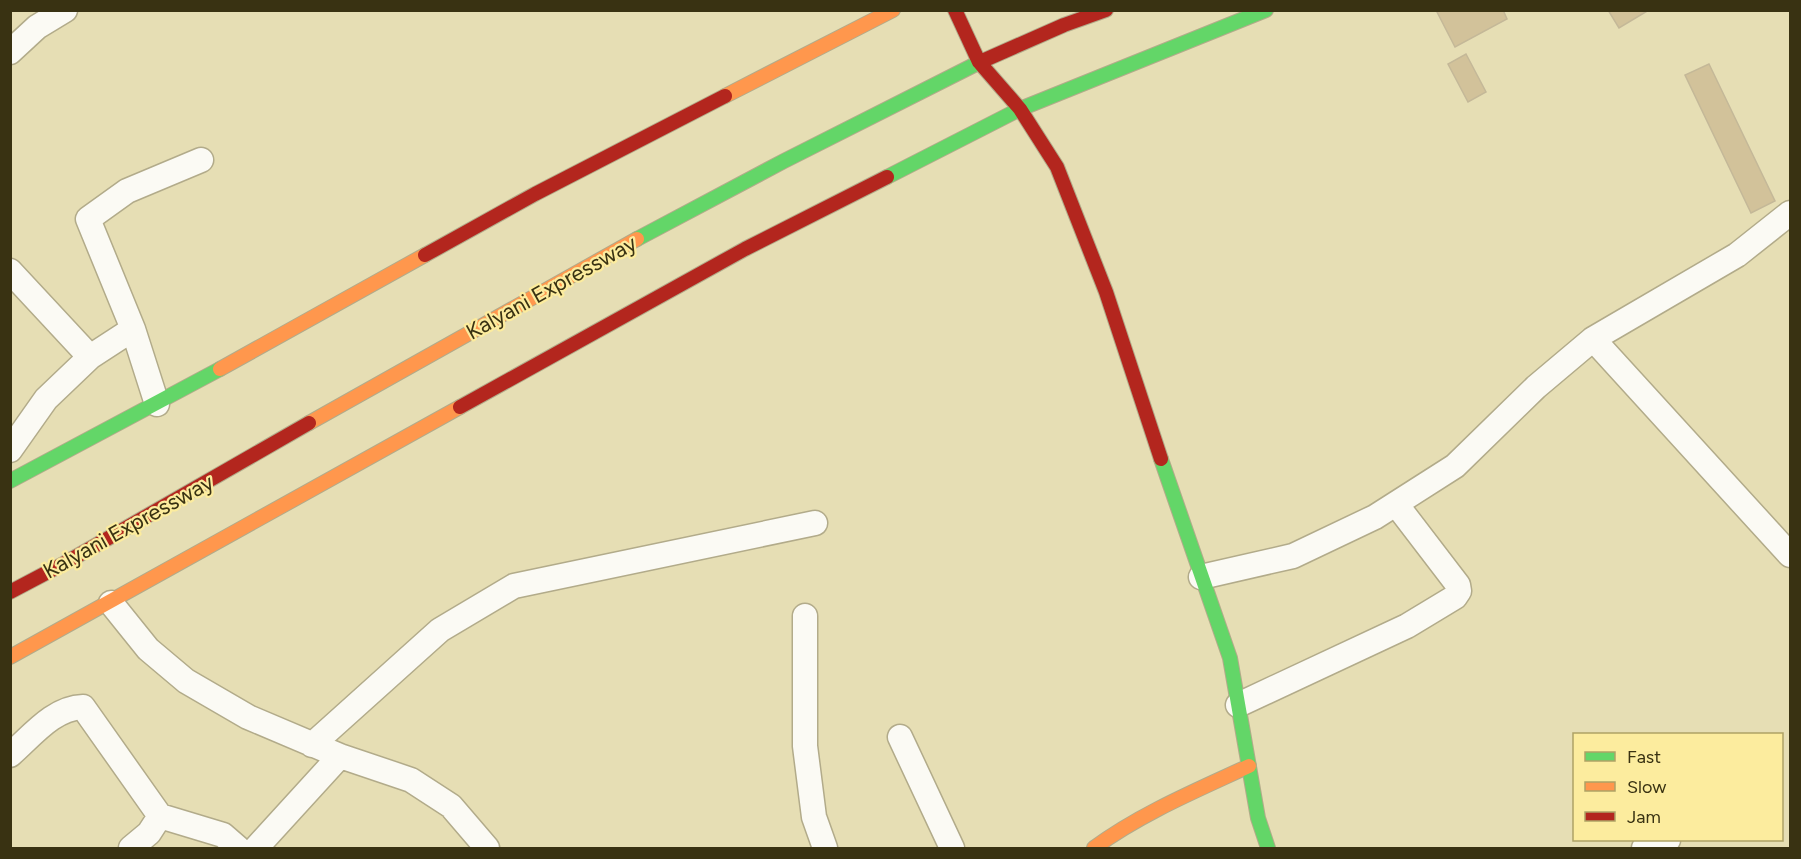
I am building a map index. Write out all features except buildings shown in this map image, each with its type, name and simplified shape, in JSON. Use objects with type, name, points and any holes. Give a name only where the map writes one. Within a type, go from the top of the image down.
[{"type":"main road","points":[[10,481],[157,404],[535,194],[893,10]]},
{"type":"main road","points":[[955,10],[979,62],[1020,109],[1057,167],[1106,292],[1137,390],[1230,658],[1258,818],[1268,849]]},
{"type":"main road","name":"Kalyani Expressway","points":[[10,592],[65,563],[661,224],[979,62],[1106,10]]},
{"type":"main road","points":[[10,657],[111,603],[745,249],[1020,109],[1266,10]]},
{"type":"main road","points":[[1094,849],[1106,839],[1180,798],[1249,766]]},
{"type":"street","points":[[10,52],[37,27],[65,10]]},
{"type":"street","points":[[157,404],[133,329],[88,219],[127,191],[201,160]]},
{"type":"street","points":[[1201,577],[1293,556],[1375,517],[1455,466],[1536,387],[1593,339],[1737,255],[1791,213]]},
{"type":"street","points":[[10,270],[90,357]]},
{"type":"street","points":[[10,450],[46,399],[90,357],[133,329]]},
{"type":"street","points":[[1593,339],[1791,555]]},
{"type":"street","points":[[1238,705],[1407,626],[1455,597],[1459,591],[1458,585],[1396,504]]},
{"type":"street","points":[[312,745],[440,630],[514,586],[814,523]]},
{"type":"street","points":[[111,603],[148,649],[186,681],[248,717],[340,756],[411,780],[451,806],[487,849]]},
{"type":"street","points":[[805,616],[805,746],[814,817],[825,849]]},
{"type":"street","points":[[10,755],[57,714],[71,708],[83,707],[160,816],[223,835],[238,849]]},
{"type":"street","points":[[900,737],[952,849]]},
{"type":"street","points":[[256,849],[340,756]]},
{"type":"street","points":[[131,849],[149,833],[160,816]]},
{"type":"street","points":[[1644,849],[1665,841]]},
{"type":"traffic: fast","points":[[887,177],[1020,109],[1266,10]]},
{"type":"traffic: fast","points":[[637,239],[784,161],[980,62]]},
{"type":"traffic: fast","points":[[10,481],[220,369]]},
{"type":"traffic: fast","points":[[1161,459],[1230,658],[1258,818],[1268,848]]},
{"type":"traffic: slow","points":[[725,96],[893,10]]},
{"type":"traffic: slow","points":[[309,423],[637,239]]},
{"type":"traffic: slow","points":[[220,369],[425,255]]},
{"type":"traffic: slow","points":[[10,657],[460,407]]},
{"type":"traffic: slow","points":[[1094,848],[1150,813],[1249,766]]},
{"type":"traffic: jam","points":[[955,10],[979,62],[1020,109],[1057,167],[1106,292],[1161,459]]},
{"type":"traffic: jam","points":[[980,62],[1064,25],[1106,10]]},
{"type":"traffic: jam","points":[[425,255],[535,194],[725,96]]},
{"type":"traffic: jam","points":[[460,407],[745,249],[887,177]]},
{"type":"traffic: jam","points":[[10,592],[65,563],[309,423]]}]
